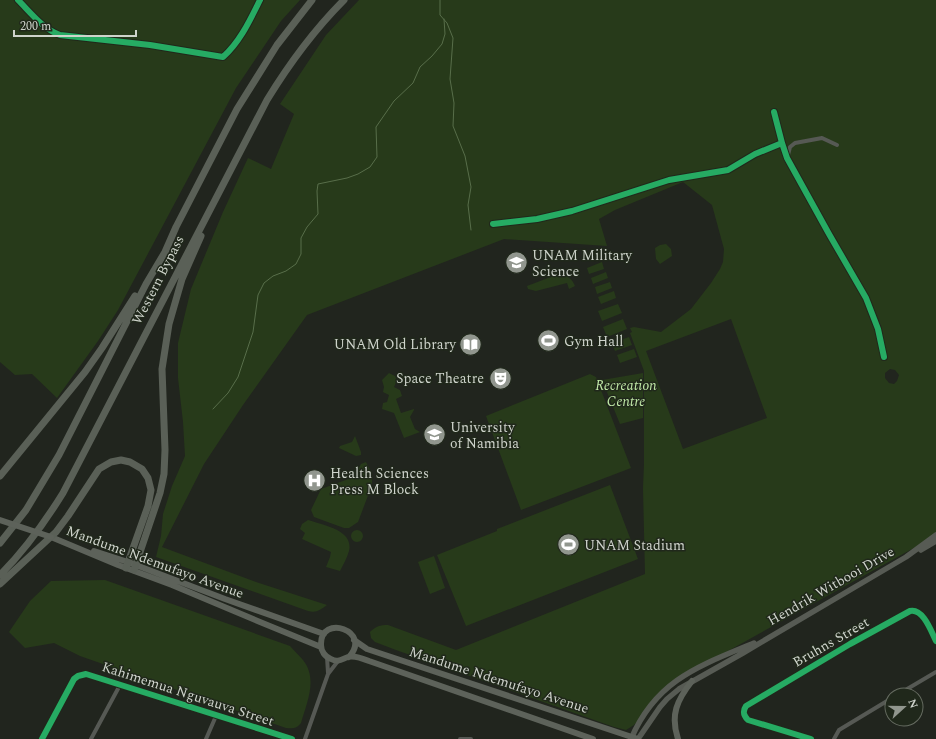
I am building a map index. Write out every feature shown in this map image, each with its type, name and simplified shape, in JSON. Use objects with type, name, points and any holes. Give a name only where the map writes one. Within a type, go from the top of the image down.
[{"type":"highway","name":"Western Bypass","points":[[0,543],[18,522],[48,475],[146,284],[165,252],[237,109],[277,45],[312,0]]},
{"type":"highway","name":"Western Bypass","points":[[0,575],[27,545],[46,520],[63,493],[267,100],[284,73],[314,32],[344,0]]},
{"type":"highway","points":[[135,568],[160,493],[164,474],[165,450],[162,370],[170,315],[185,271],[244,143]]},
{"type":"highway","points":[[0,476],[85,372],[165,252]]},
{"type":"highway","points":[[0,584],[51,537],[68,516],[99,469],[116,461],[130,462],[138,466],[145,472],[150,481],[151,490],[148,506],[127,565]]},
{"type":"main road","name":"Mandume Ndemufayo Avenue","points":[[0,520],[224,599],[323,637],[328,630],[335,627],[344,628],[349,631],[354,640],[367,649],[635,738]]},
{"type":"main road","name":"Hendrik Witbooi Drive","points":[[906,557],[936,535]]},
{"type":"main road","name":"Hendrik Witbooi Drive","points":[[635,738],[667,699],[679,689],[936,541]]},
{"type":"main road","name":"Mandume Ndemufayo Avenue","points":[[135,568],[321,647]]},
{"type":"main road","points":[[323,637],[321,647],[326,655],[332,660],[344,660],[349,657]]},
{"type":"main road","name":"Hendrik Witbooi Drive","points":[[635,738],[650,705],[663,690],[704,664],[769,637]]},
{"type":"main road","name":"Mandume Ndemufayo Avenue","points":[[354,640],[354,650],[349,657],[369,661],[593,739]]},
{"type":"main road","points":[[678,739],[675,727],[677,704],[692,681]]},
{"type":"street","points":[[18,0],[46,28],[60,35],[150,45],[223,57],[246,27],[260,0]]},
{"type":"street","points":[[774,112],[787,158],[866,298],[878,329],[884,357]]},
{"type":"street","points":[[787,158],[788,150],[795,142],[822,138],[838,145]]},
{"type":"street","points":[[493,224],[537,219],[572,211],[674,179],[728,170],[754,154],[782,143]]},
{"type":"street","name":"Bruhns Street","points":[[811,739],[748,720],[744,713],[746,706],[850,644],[910,611],[916,611],[921,614],[936,641]]},
{"type":"street","points":[[326,655],[328,674]]},
{"type":"street","points":[[305,739],[328,674],[338,661]]},
{"type":"street","points":[[911,687],[936,672]]},
{"type":"street","name":"Kahimemua Nguvauva Street","points":[[42,739],[72,683],[78,676],[86,674],[292,739]]},
{"type":"street","name":"Kahimemua Nguvauva Street","points":[[91,739],[120,685]]},
{"type":"street","points":[[834,739],[836,732],[884,703]]},
{"type":"street","points":[[206,739],[216,716]]},
{"type":"street","points":[[460,739],[471,739]]},
{"type":"green space","points":[[0,0],[300,0],[281,21],[236,88],[118,310],[98,341],[57,398],[32,374],[15,375],[0,362]]},
{"type":"green space","points":[[359,0],[936,0],[936,535],[681,677],[634,725],[626,730],[396,650],[375,642],[371,638],[370,632],[374,628],[388,625],[456,650],[645,574],[643,488],[644,371],[630,333],[632,332],[630,328],[634,327],[661,332],[691,309],[711,283],[723,262],[724,249],[712,205],[683,182],[615,210],[599,219],[607,246],[504,239],[307,315],[243,405],[204,464],[162,547],[259,583],[327,605],[325,607],[311,612],[156,557],[161,536],[163,514],[172,486],[185,456],[178,378],[178,343],[191,289],[223,212],[248,158],[271,169],[294,114],[280,104],[326,35]],"holes":[[[731,319],[767,418],[683,449],[646,351]],[[890,369],[895,370],[899,375],[894,384],[889,383],[885,378],[885,373]]]},
{"type":"green space","points":[[666,244],[671,249],[672,256],[660,264],[656,259],[655,248]]},
{"type":"green space","points":[[602,262],[604,269],[589,274],[587,268]]},
{"type":"green space","points":[[606,272],[608,278],[593,284],[591,278]]},
{"type":"green space","points":[[562,274],[570,278],[575,286],[569,289],[567,283],[536,291],[528,289],[527,286]]},
{"type":"green space","points":[[610,282],[612,288],[597,294],[595,287]]},
{"type":"green space","points":[[614,291],[616,298],[601,304],[598,297]]},
{"type":"green space","points":[[618,304],[622,313],[602,321],[598,311]]},
{"type":"green space","points":[[623,319],[627,329],[607,337],[603,327]]},
{"type":"green space","points":[[629,337],[632,345],[615,351],[612,343]]},
{"type":"green space","points":[[634,349],[637,357],[620,363],[617,355]]},
{"type":"green space","points":[[389,373],[395,376],[397,380],[394,387],[400,390],[402,396],[396,399],[401,413],[414,409],[410,417],[415,429],[420,432],[404,438],[394,413],[382,409],[383,403],[387,402],[389,395],[383,392],[384,387],[382,380]]},
{"type":"green space","name":"Recreation Centre","points":[[643,373],[643,418],[620,424],[602,380]]},
{"type":"green space","points":[[590,374],[596,377],[631,468],[521,510],[486,416]]},
{"type":"green space","points":[[355,436],[361,452],[361,455],[356,456],[339,448],[340,446],[352,442]]},
{"type":"green space","points":[[366,462],[372,474],[372,485],[358,522],[349,528],[344,528],[314,517],[311,510],[321,489],[354,477],[361,464]]},
{"type":"green space","name":"UNAM Stadium","points":[[610,485],[638,559],[466,626],[437,555],[497,531],[497,529]]},
{"type":"green space","points":[[308,520],[329,526],[342,533],[347,538],[349,551],[340,571],[326,567],[331,552],[302,539],[305,533],[300,529],[302,524]]},
{"type":"green space","points":[[355,530],[359,530],[363,536],[359,542],[355,542],[351,538],[351,534]]},
{"type":"green space","points":[[434,556],[445,588],[430,594],[418,562]]},
{"type":"green space","points":[[105,580],[290,646],[303,660],[310,675],[310,691],[301,723],[295,728],[286,728],[80,656],[54,643],[25,648],[9,632],[30,601],[51,581]]},
{"type":"waterway","points":[[440,0],[440,15],[447,23],[453,38],[450,79],[454,103],[453,126],[465,156],[471,187],[468,205],[471,230]]},
{"type":"waterway","points":[[213,409],[228,393],[238,377],[253,332],[258,295],[264,283],[273,276],[286,271],[296,264],[301,254],[301,238],[307,227],[318,214],[318,184],[347,178],[370,167],[377,157],[376,127],[394,101],[413,83],[420,67],[442,44],[445,34],[444,19]]},
{"type":"cycle path","points":[[18,0],[43,25],[60,35],[150,45],[223,57],[240,38],[260,0]]},
{"type":"cycle path","points":[[774,112],[787,158],[866,298],[878,329],[884,357]]},
{"type":"cycle path","points":[[493,224],[537,219],[572,211],[669,180],[728,170],[755,154],[782,143]]},
{"type":"cycle path","points":[[811,739],[748,720],[745,717],[744,710],[746,706],[850,644],[910,611],[915,611],[923,617],[936,641]]},
{"type":"cycle path","points":[[42,739],[74,679],[78,676],[86,674],[292,739]]},
{"type":"place","name":"UNAM Military Science","points":[[517,263]]},
{"type":"place","name":"Gym Hall","points":[[548,341]]},
{"type":"place","name":"UNAM Old Library","points":[[471,344]]},
{"type":"place","name":"Space Theatre","points":[[500,378]]},
{"type":"place","name":"University of Namibia","points":[[434,435]]},
{"type":"place","name":"Health Sciences Press M Block","points":[[315,481]]},
{"type":"place","name":"UNAM Stadium","points":[[568,545]]}]
